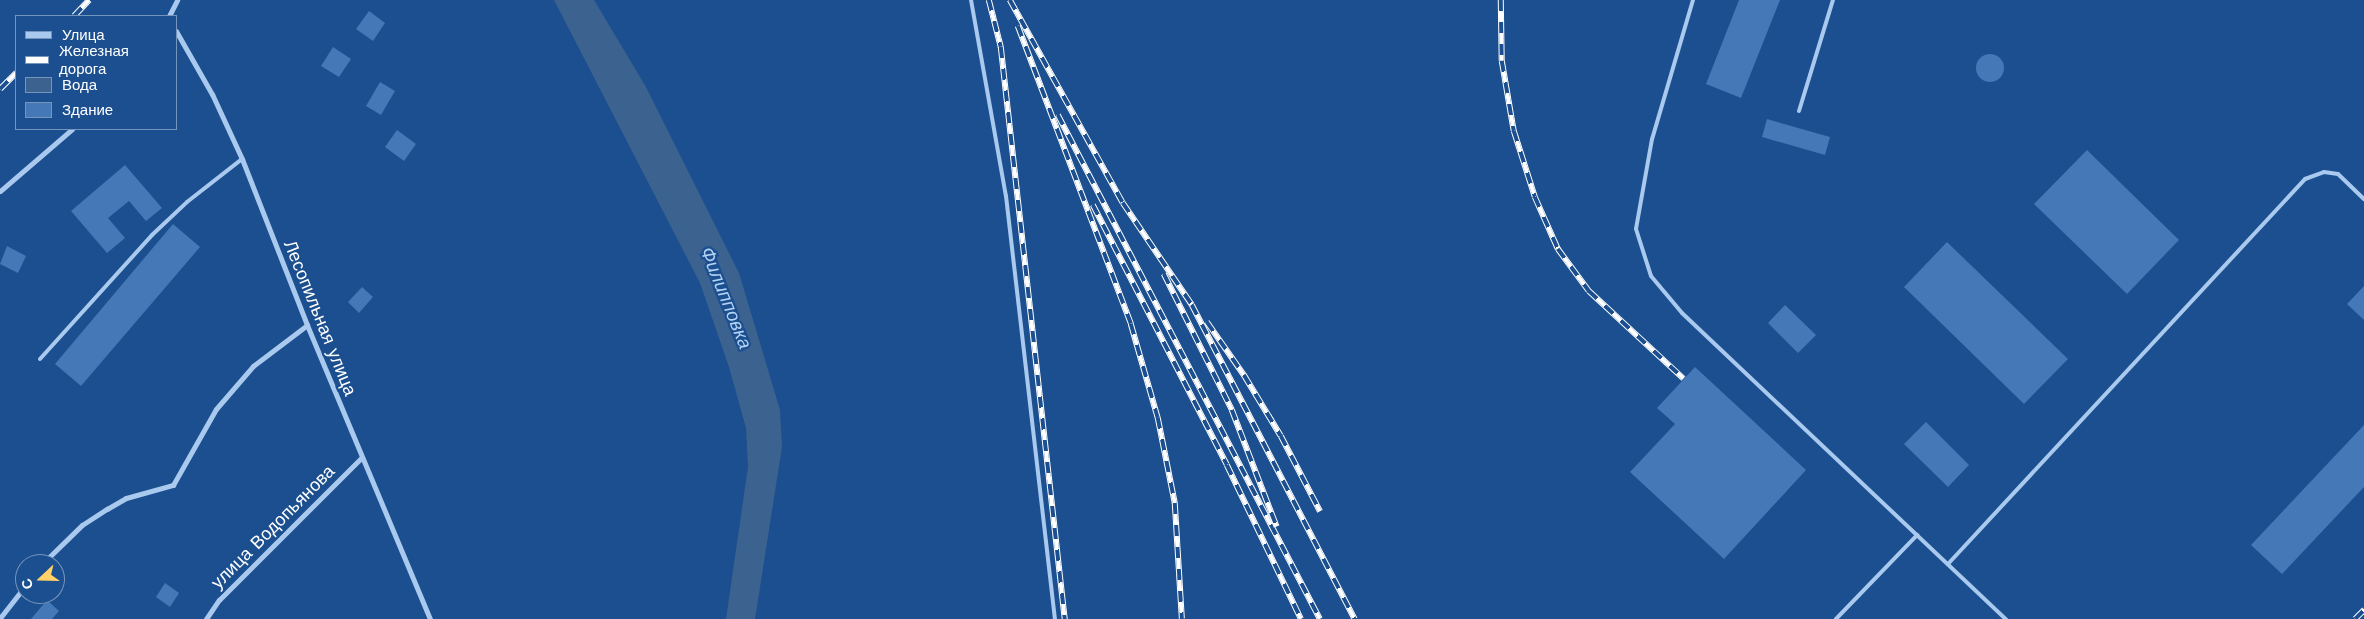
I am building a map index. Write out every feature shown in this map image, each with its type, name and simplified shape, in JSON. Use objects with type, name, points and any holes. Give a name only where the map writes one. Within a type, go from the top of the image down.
[{"type":"street","points":[[169,15],[176,0]]},
{"type":"street","name":"Лесопильная улица","points":[[178,34],[212,94],[242,159],[306,325],[430,619]]},
{"type":"street","points":[[0,191],[71,130]]},
{"type":"street","points":[[52,554],[82,525],[126,498],[173,485],[216,409],[253,366],[306,325]]},
{"type":"street","name":"улица Водопьянова","points":[[206,619],[219,600],[362,458]]},
{"type":"street","points":[[0,618],[15,599]]},
{"type":"lane","points":[[971,0],[1006,196],[1055,619]]},
{"type":"lane","points":[[1693,0],[1652,139],[1636,229],[1651,276],[1682,313],[2006,619]]},
{"type":"lane","points":[[1799,111],[1833,0]]},
{"type":"lane","points":[[40,359],[152,235],[187,202],[242,159]]},
{"type":"lane","points":[[1948,564],[2305,179],[2324,172],[2338,174],[2364,199]]},
{"type":"lane","points":[[1836,619],[1917,535]]},
{"type":"water","name":"Филипповка","points":[[554,0],[594,0],[646,87],[739,273],[780,410],[782,447],[755,619],[726,619],[748,467],[746,428],[729,367],[700,283]]},
{"type":"building","points":[[1739,0],[1780,0],[1741,98],[1706,84]]},
{"type":"building","points":[[369,11],[385,23],[373,41],[356,29]]},
{"type":"building","points":[[333,47],[351,59],[339,77],[321,66]]},
{"type":"building","points":[[1990,54],[2000,58],[2004,68],[2000,78],[1990,82],[1980,78],[1976,68],[1980,58]]},
{"type":"building","points":[[380,82],[395,91],[381,115],[366,106]]},
{"type":"building","points":[[1767,119],[1830,137],[1825,155],[1762,137]]},
{"type":"building","points":[[397,130],[416,144],[404,161],[385,147]]},
{"type":"building","points":[[2087,150],[2179,240],[2127,294],[2034,204]]},
{"type":"building","points":[[125,165],[162,208],[146,221],[129,201],[108,218],[125,238],[107,253],[71,211]]},
{"type":"building","points":[[173,224],[200,247],[81,386],[55,364]]},
{"type":"building","points":[[1947,242],[2068,359],[2024,404],[1904,287]]},
{"type":"building","points":[[7,246],[26,256],[18,273],[0,264]]},
{"type":"building","points":[[2364,286],[2364,320],[2347,304]]},
{"type":"building","points":[[362,287],[373,297],[359,313],[348,302]]},
{"type":"building","points":[[1785,305],[1816,335],[1798,353],[1768,323]]},
{"type":"building","points":[[1695,367],[1806,470],[1724,559],[1630,472],[1675,424],[1657,408]]},
{"type":"building","points":[[1926,422],[1969,465],[1948,487],[1904,444]]},
{"type":"building","points":[[2364,425],[2364,487],[2282,574],[2251,545]]},
{"type":"building","points":[[165,583],[179,593],[170,607],[156,597]]},
{"type":"building","points":[[44,604],[51,604],[59,611],[52,619],[31,619]]},
{"type":"railway","points":[[75,15],[89,0]]},
{"type":"railway","points":[[989,0],[1001,47],[1065,619]]},
{"type":"railway","points":[[1010,0],[1123,203],[1192,305],[1355,619]]},
{"type":"railway","points":[[1501,0],[1502,61],[1514,131],[1535,197],[1558,249],[1589,291],[1684,379]]},
{"type":"railway","points":[[1018,26],[1131,324],[1158,418],[1175,503],[1182,619]]},
{"type":"railway","points":[[0,89],[15,74]]},
{"type":"railway","points":[[1058,115],[1320,619]]},
{"type":"railway","points":[[1093,205],[1227,465],[1301,619]]},
{"type":"railway","points":[[1164,274],[1232,410],[1277,527]]},
{"type":"railway","points":[[1207,322],[1244,375],[1281,436],[1320,511]]},
{"type":"railway","points":[[2355,619],[2364,610]]}]
